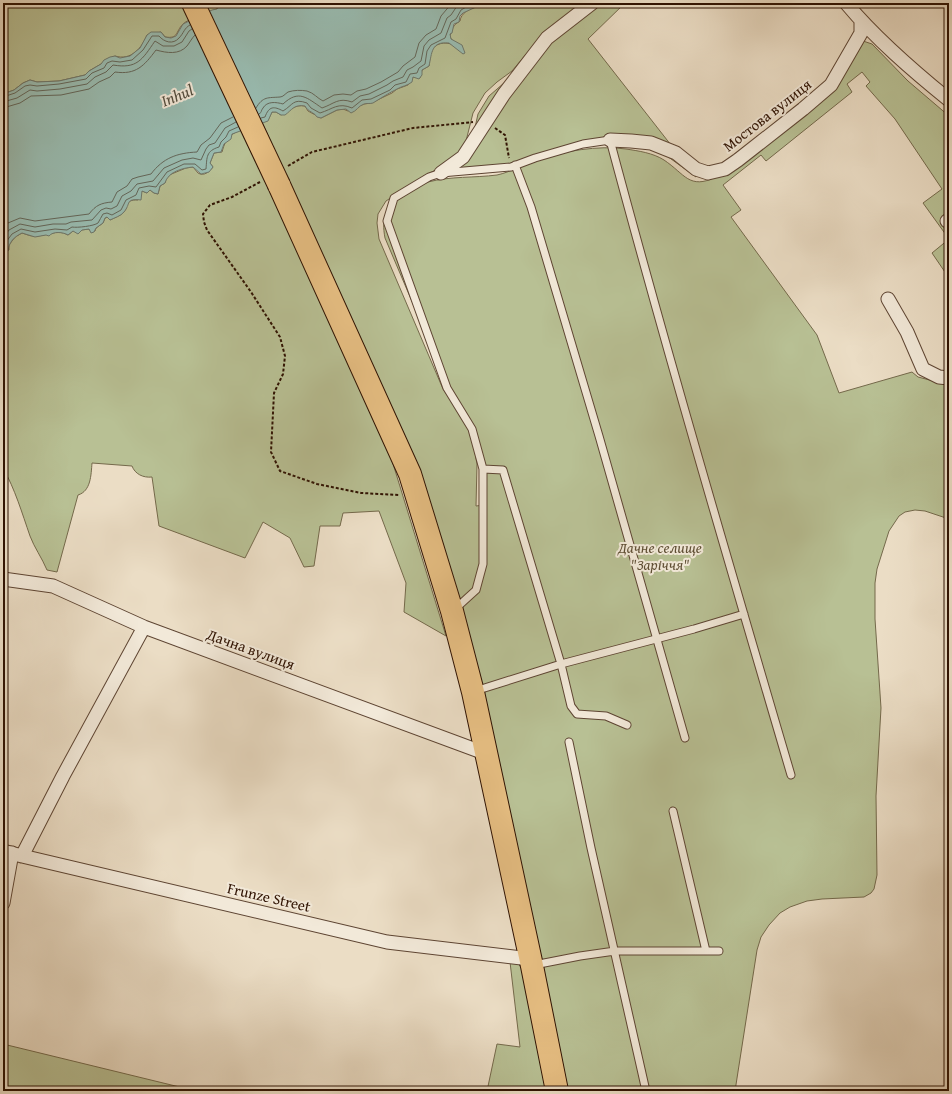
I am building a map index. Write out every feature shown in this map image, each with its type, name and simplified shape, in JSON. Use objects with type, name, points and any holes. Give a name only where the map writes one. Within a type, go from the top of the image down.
[{"type":"highway","points":[[193,3],[280,185],[410,474],[452,612],[473,692],[557,1091]]},
{"type":"street","points":[[441,173],[463,157],[504,94],[547,38],[592,3]]},
{"type":"street","points":[[846,3],[861,21],[914,73],[949,100]]},
{"type":"street","name":"Мостова вулиця","points":[[610,140],[651,143],[676,153],[696,169],[708,172],[725,168],[738,160],[797,114],[831,85],[861,33],[861,21]]},
{"type":"street","points":[[888,299],[907,332],[924,369],[939,377],[949,378]]},
{"type":"street","name":"Дачна вулиця","points":[[3,579],[54,586],[144,627],[487,754]]},
{"type":"street","points":[[3,903],[12,853],[63,776],[144,627]]},
{"type":"street","name":"Frunze Street","points":[[12,853],[387,942],[531,962]]},
{"type":"lane","points":[[452,612],[476,590],[483,564],[483,469],[472,429],[447,388],[387,221],[394,198],[429,177],[441,173],[515,165],[583,144],[610,140],[645,273],[791,775]]},
{"type":"lane","points":[[515,165],[531,207],[685,738]]},
{"type":"lane","points":[[483,469],[503,470],[561,664],[570,706],[577,714],[606,716],[627,725]]},
{"type":"lane","points":[[473,692],[561,664],[694,629],[744,614]]},
{"type":"lane","points":[[569,742],[591,848],[646,1091]]},
{"type":"lane","points":[[673,811],[706,951]]},
{"type":"lane","points":[[531,962],[614,951],[719,951]]},
{"type":"green space","points":[[3,3],[185,3],[192,19],[183,24],[175,36],[165,37],[161,32],[147,35],[139,49],[131,55],[126,57],[115,56],[89,71],[85,75],[59,81],[37,82],[30,80],[14,90],[3,94]]},
{"type":"green space","points":[[203,3],[221,3],[217,9],[208,12]]},
{"type":"green space","name":"Дачне селище \"Заріччя\"","points":[[477,3],[587,3],[527,53],[512,71],[485,93],[473,113],[465,145],[462,150],[447,164],[424,176],[386,201],[378,214],[377,223],[379,239],[443,389],[467,424],[474,447],[477,464],[476,506],[484,505],[483,463],[476,432],[465,411],[448,386],[385,238],[384,224],[386,213],[393,204],[419,186],[428,182],[445,179],[497,175],[547,157],[593,148],[626,149],[651,154],[664,160],[688,179],[699,182],[707,181],[716,177],[805,108],[863,41],[872,44],[908,81],[949,116],[949,239],[923,203],[942,189],[895,119],[866,86],[870,82],[862,72],[847,84],[852,92],[766,161],[761,155],[723,185],[741,210],[731,217],[817,335],[839,393],[912,372],[918,377],[949,385],[949,519],[925,511],[915,510],[905,512],[899,516],[889,531],[877,569],[875,583],[875,619],[881,708],[876,796],[877,875],[874,889],[871,893],[864,897],[807,901],[790,907],[780,913],[769,925],[761,937],[757,950],[735,1091],[562,1091],[490,742],[378,383],[262,122],[268,120],[272,112],[276,112],[281,115],[298,106],[305,106],[308,111],[321,118],[337,110],[343,109],[348,111],[364,104],[371,103],[397,89],[408,85],[413,77],[420,78],[422,70],[429,66],[430,54],[437,45],[444,43],[453,45],[458,44],[451,39],[450,36],[453,27],[460,21],[468,10],[476,7]]},
{"type":"green space","points":[[596,3],[625,3],[588,39],[696,177],[667,156],[654,150],[602,143],[475,172],[450,167],[474,132],[478,114],[489,96]]},
{"type":"green space","points":[[244,129],[390,454],[446,636],[404,612],[406,583],[379,511],[343,513],[340,526],[320,526],[314,566],[304,567],[290,538],[263,522],[245,558],[159,526],[152,477],[140,475],[132,466],[92,463],[90,482],[86,490],[78,495],[57,572],[47,570],[30,536],[15,493],[3,468],[3,248],[5,250],[9,250],[9,245],[15,237],[22,233],[31,236],[38,236],[60,232],[68,235],[73,231],[89,229],[91,232],[95,231],[96,228],[103,223],[105,218],[108,217],[110,220],[122,214],[129,202],[138,200],[142,191],[147,193],[150,190],[158,194],[160,186],[165,183],[166,178],[169,175],[186,168],[193,167],[200,174],[209,172],[213,167],[210,163],[214,153],[222,152],[227,139]]},
{"type":"green space","points":[[949,239],[949,278],[932,253]]},
{"type":"green space","points":[[510,962],[518,963],[522,969],[546,1091],[487,1091],[497,1044],[520,1047]]},
{"type":"green space","points":[[3,1044],[196,1091],[3,1091]]},
{"type":"water","name":"Inhul","points":[[221,3],[477,3],[476,7],[460,16],[459,22],[454,24],[452,33],[450,34],[451,39],[462,45],[465,53],[463,54],[449,43],[439,44],[433,49],[429,66],[422,70],[422,75],[419,79],[413,77],[412,82],[373,103],[362,105],[351,113],[346,109],[337,110],[321,118],[317,117],[305,106],[298,106],[285,115],[272,112],[268,121],[232,134],[231,139],[224,144],[221,152],[214,153],[210,163],[213,167],[209,172],[201,174],[193,167],[184,168],[172,173],[165,183],[160,186],[158,194],[150,190],[147,193],[142,191],[141,200],[130,201],[124,212],[117,217],[110,220],[107,217],[105,218],[103,223],[96,228],[94,232],[91,233],[89,229],[82,230],[78,234],[73,231],[68,235],[58,232],[49,236],[46,235],[35,237],[22,233],[12,240],[8,251],[3,248],[3,94],[14,90],[30,80],[37,82],[59,81],[85,75],[110,57],[115,56],[120,58],[130,56],[140,48],[147,35],[151,32],[161,32],[165,37],[171,38],[176,36],[183,24],[217,9]]}]
